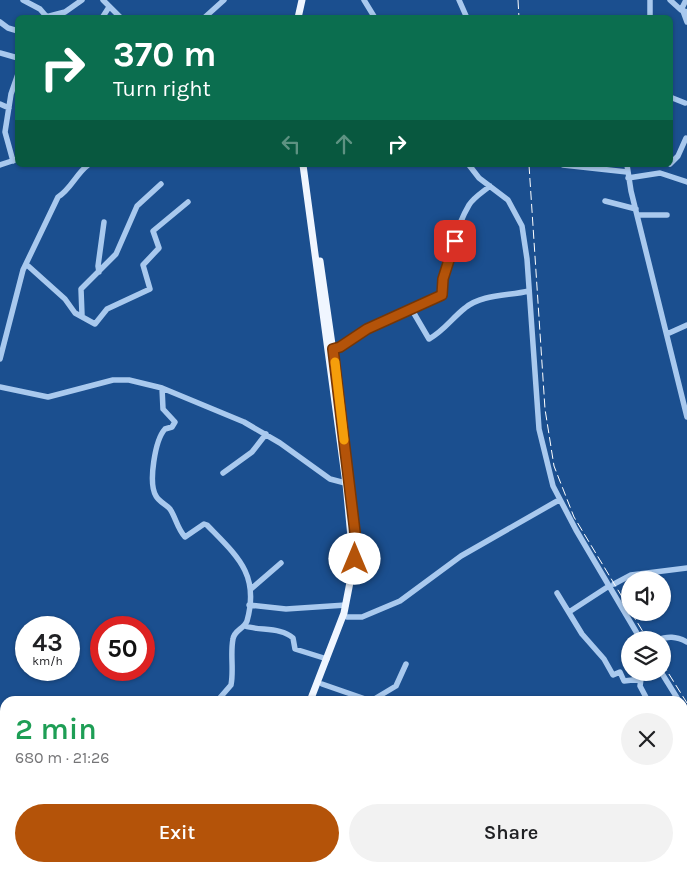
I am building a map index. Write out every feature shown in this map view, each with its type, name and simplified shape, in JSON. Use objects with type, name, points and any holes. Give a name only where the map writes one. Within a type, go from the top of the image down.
[{"type":"main road","points":[[299,15],[302,0]]},
{"type":"main road","points":[[303,15],[306,0]]},
{"type":"main road","points":[[303,167],[356,546],[354,581],[347,617],[316,696]]},
{"type":"main road","points":[[307,167],[333,349],[348,484],[352,548],[346,605],[312,696]]},
{"type":"street","points":[[22,0],[40,9],[43,15]]},
{"type":"street","points":[[52,15],[65,12],[82,0]]},
{"type":"street","points":[[103,0],[118,15]]},
{"type":"street","points":[[207,15],[224,0]]},
{"type":"street","points":[[364,0],[373,15]]},
{"type":"street","points":[[459,0],[466,15]]},
{"type":"street","points":[[650,0],[650,15]]},
{"type":"street","points":[[670,0],[684,11]]},
{"type":"street","points":[[686,0],[684,11],[687,22]]},
{"type":"street","points":[[104,15],[109,7]]},
{"type":"street","points":[[0,22],[15,30]]},
{"type":"street","points":[[0,53],[15,57]]},
{"type":"street","points":[[0,165],[15,160],[5,132],[15,85]]},
{"type":"street","points":[[673,98],[685,103]]},
{"type":"street","points":[[0,104],[9,108]]},
{"type":"street","points":[[673,162],[676,160],[686,138]]},
{"type":"street","points":[[0,358],[15,295],[26,264],[58,197],[65,192],[80,171],[85,167]]},
{"type":"street","points":[[471,167],[479,178],[508,200],[522,226],[529,291],[539,429],[546,461],[558,500],[611,585],[636,631]]},
{"type":"street","points":[[576,167],[628,175],[660,172],[687,182]]},
{"type":"street","points":[[627,167],[667,334],[686,402],[687,417]]},
{"type":"street","points":[[668,174],[669,167]]},
{"type":"street","points":[[82,316],[81,289],[116,254],[137,206],[161,184]]},
{"type":"street","points":[[333,349],[340,347],[367,329],[442,295],[443,279],[448,257],[469,205],[490,186]]},
{"type":"street","points":[[605,201],[637,212],[667,215]]},
{"type":"street","points":[[26,264],[65,299],[75,313],[95,324],[107,309],[150,289],[143,265],[159,248],[153,231],[188,202]]},
{"type":"street","points":[[99,272],[98,266],[104,222]]},
{"type":"street","points":[[412,310],[429,339],[466,307],[497,294],[507,296],[529,291]]},
{"type":"street","points":[[667,334],[687,325]]},
{"type":"street","points":[[0,387],[48,397],[68,393],[102,381],[113,380],[129,380],[162,388],[219,411],[266,434],[330,479],[348,484]]},
{"type":"street","points":[[162,388],[163,409],[176,422],[172,427],[165,429],[159,439],[153,472],[154,495],[169,508],[176,526],[185,536],[204,524],[207,525],[245,570],[251,589],[245,626],[233,638],[231,685],[222,696]]},
{"type":"street","points":[[223,473],[252,452],[266,434]]},
{"type":"street","points":[[347,617],[362,617],[400,602],[456,559],[558,500]]},
{"type":"street","points":[[251,589],[282,563]]},
{"type":"street","points":[[569,612],[611,585],[631,575],[687,568]]},
{"type":"street","points":[[557,593],[612,675],[620,672],[621,674]]},
{"type":"street","points":[[249,604],[286,609],[346,605]]},
{"type":"street","points":[[245,626],[256,630],[282,632],[293,638],[295,649],[327,659]]},
{"type":"street","points":[[671,636],[687,642]]},
{"type":"street","points":[[379,696],[396,686],[406,664]]},
{"type":"street","points":[[641,681],[640,686],[645,696]]},
{"type":"street","points":[[667,681],[676,696]]},
{"type":"street","points":[[322,684],[357,696]]},
{"type":"railway","points":[[518,0],[519,15]]},
{"type":"railway","points":[[529,167],[545,409],[554,466],[574,517],[621,595]]},
{"type":"railway","points":[[636,621],[643,631]]},
{"type":"railway","points":[[671,677],[683,696]]},
{"type":"slow traffic","points":[[335,362],[344,440]]},
{"type":"route","points":[[355,559],[355,532],[333,349],[340,347],[367,329],[428,303],[442,295],[443,279],[448,257],[455,241]]}]
